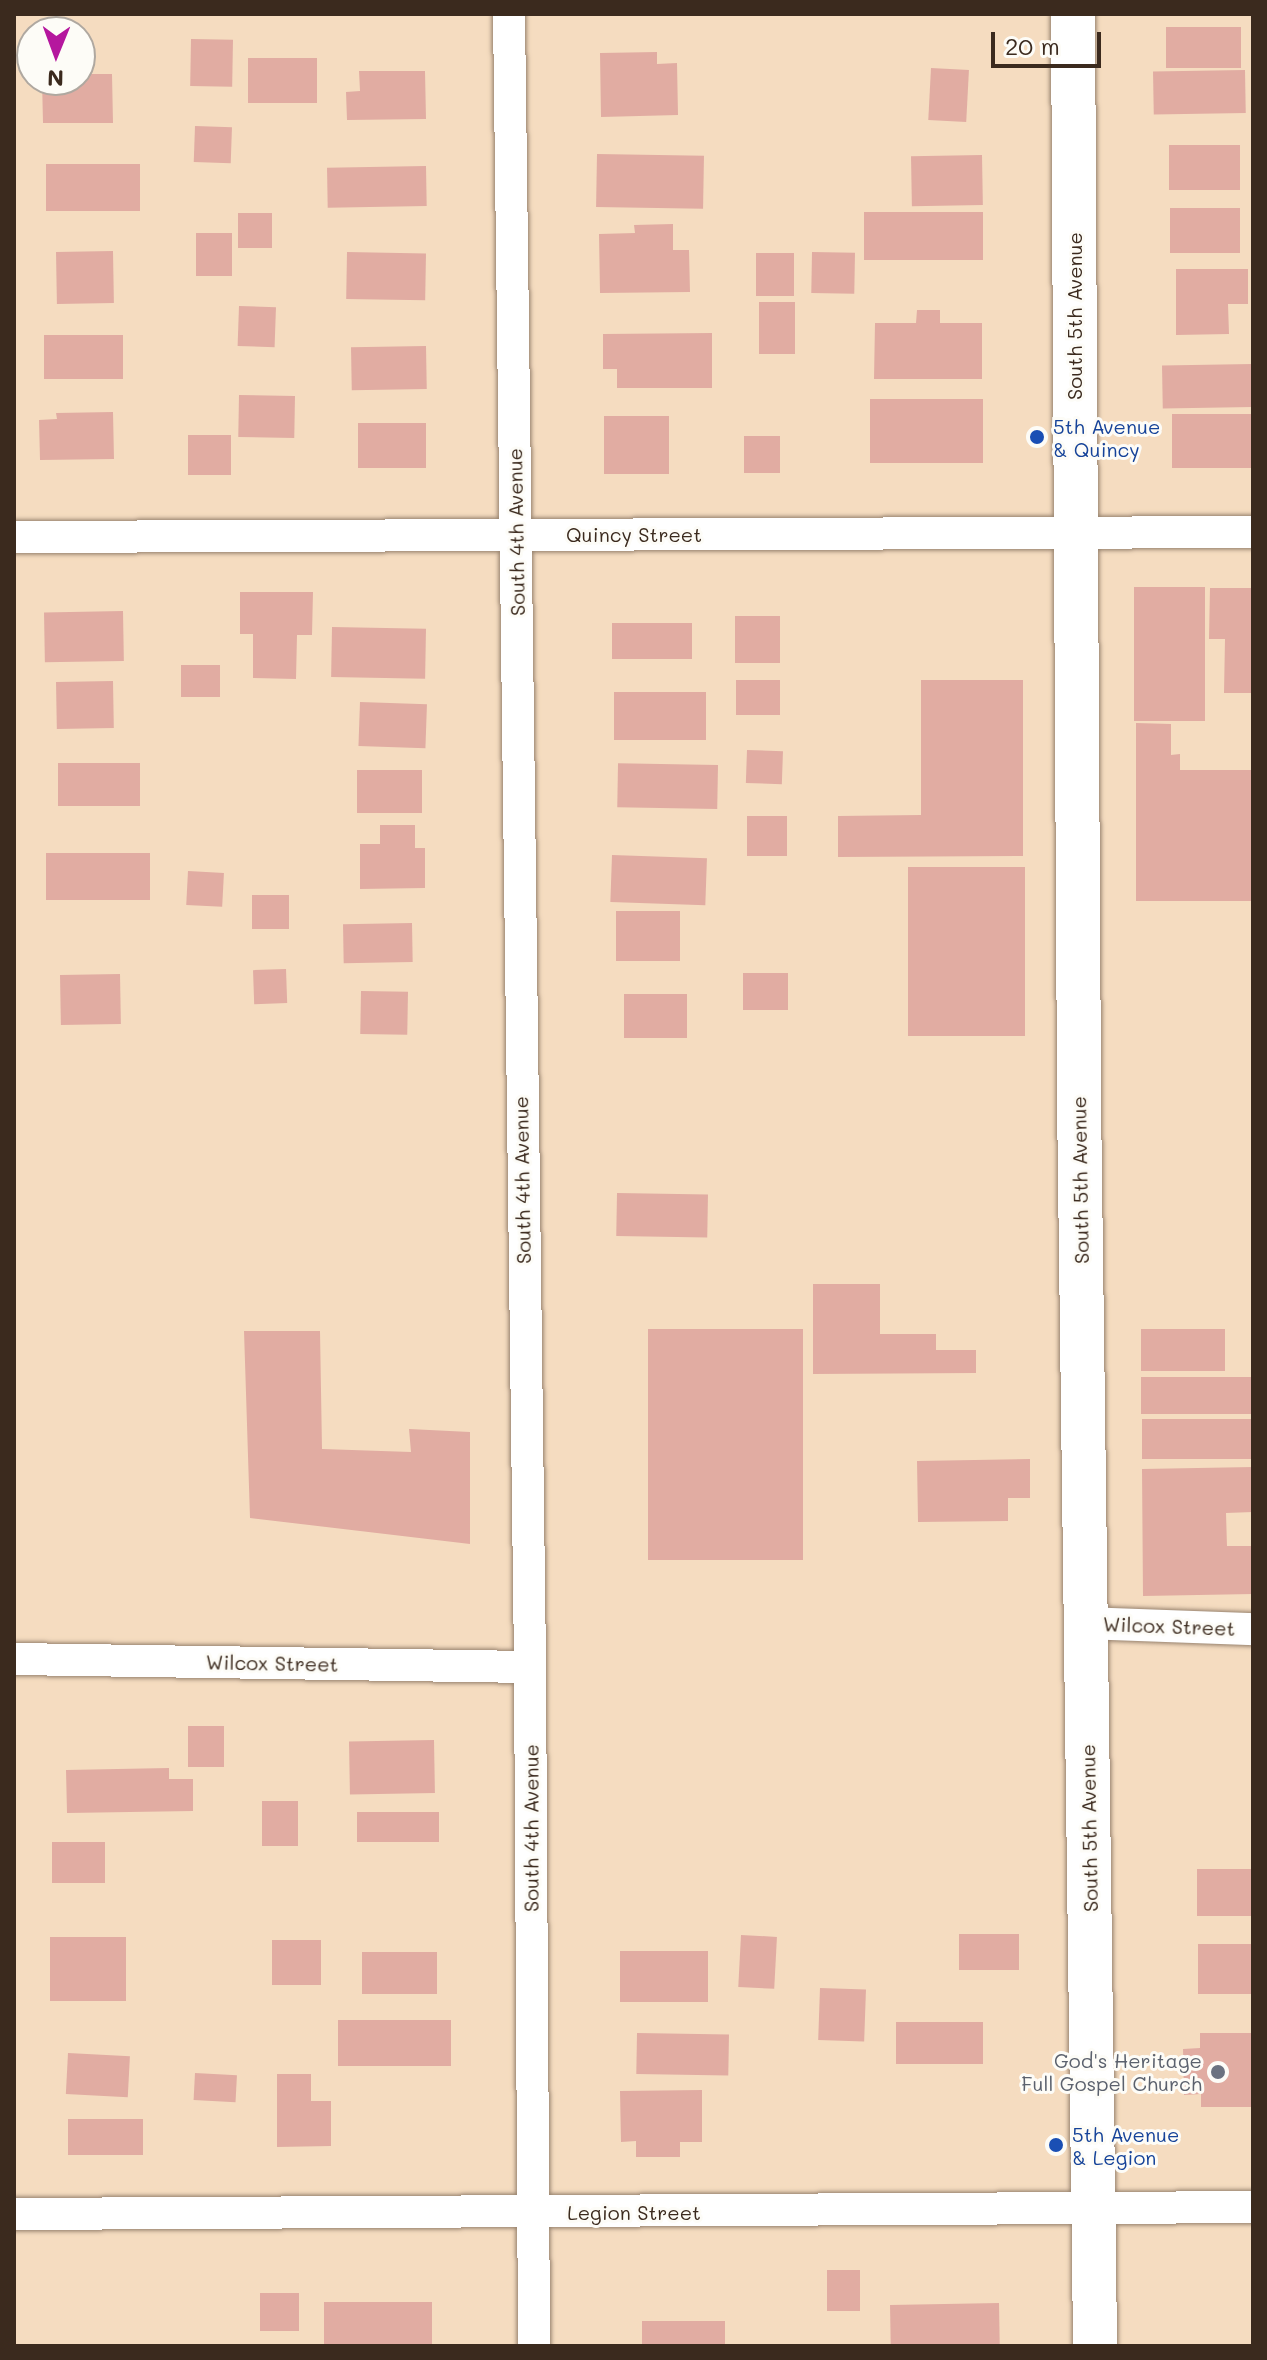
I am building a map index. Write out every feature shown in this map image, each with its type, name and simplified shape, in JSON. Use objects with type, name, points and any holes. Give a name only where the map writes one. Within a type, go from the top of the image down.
[{"type":"street","name":"South 4th Avenue","points":[[509,14],[520,1111],[530,1667],[534,2346]]},
{"type":"street","name":"South 5th Avenue","points":[[1073,14],[1095,2346]]},
{"type":"street","name":"Quincy Street","points":[[14,537],[1253,532]]},
{"type":"street","name":"Wilcox Street","points":[[1086,1623],[1253,1629]]},
{"type":"street","name":"Wilcox Street","points":[[14,1659],[530,1667]]},
{"type":"street","name":"Legion Street","points":[[14,2214],[1253,2207]]},
{"type":"building","points":[[1166,27],[1241,27],[1241,68],[1166,68]]},
{"type":"building","points":[[191,39],[233,40],[232,87],[190,86]]},
{"type":"building","points":[[657,52],[657,64],[677,63],[678,115],[601,117],[600,53]]},
{"type":"building","points":[[248,58],[317,58],[317,103],[248,103]]},
{"type":"building","points":[[931,68],[969,70],[966,122],[928,120]]},
{"type":"building","points":[[1245,70],[1246,113],[1154,115],[1153,72]]},
{"type":"building","points":[[359,71],[425,71],[426,119],[347,120],[346,92],[360,91]]},
{"type":"building","points":[[96,74],[112,74],[113,123],[43,123],[42,96],[96,96]]},
{"type":"building","points":[[195,126],[232,127],[231,163],[194,162]]},
{"type":"building","points":[[1169,145],[1240,145],[1240,190],[1169,190]]},
{"type":"building","points":[[597,154],[704,156],[703,209],[596,207]]},
{"type":"building","points":[[982,155],[983,205],[912,206],[911,156]]},
{"type":"building","points":[[46,164],[140,164],[140,211],[46,211]]},
{"type":"building","points":[[426,166],[427,206],[328,208],[327,168]]},
{"type":"building","points":[[1170,208],[1240,208],[1240,253],[1170,253]]},
{"type":"building","points":[[864,212],[983,212],[983,260],[864,260]]},
{"type":"building","points":[[238,213],[272,213],[272,248],[238,248]]},
{"type":"building","points":[[673,224],[673,250],[689,250],[690,292],[600,293],[599,234],[635,233],[634,225]]},
{"type":"building","points":[[196,233],[232,233],[232,276],[196,276]]},
{"type":"building","points":[[113,251],[114,303],[57,304],[56,252]]},
{"type":"building","points":[[347,252],[426,253],[425,300],[346,299]]},
{"type":"building","points":[[812,252],[855,253],[854,294],[811,293]]},
{"type":"building","points":[[756,253],[794,253],[794,296],[756,296]]},
{"type":"building","points":[[1176,269],[1248,269],[1248,304],[1228,304],[1229,334],[1176,335]]},
{"type":"building","points":[[759,302],[795,302],[795,354],[759,354]]},
{"type":"building","points":[[239,306],[276,307],[275,347],[238,346]]},
{"type":"building","points":[[917,310],[940,310],[940,323],[982,323],[982,379],[874,379],[875,323],[916,323]]},
{"type":"building","points":[[712,333],[712,388],[617,388],[617,369],[603,369],[603,334]]},
{"type":"building","points":[[44,335],[123,335],[123,379],[44,379]]},
{"type":"building","points":[[426,346],[427,389],[352,390],[351,347]]},
{"type":"building","points":[[1252,364],[1253,407],[1163,409],[1162,366]]},
{"type":"building","points":[[239,395],[295,396],[294,438],[238,437]]},
{"type":"building","points":[[870,399],[983,399],[983,463],[870,463]]},
{"type":"building","points":[[113,412],[114,459],[40,460],[39,420],[57,419],[56,413]]},
{"type":"building","points":[[1172,414],[1253,414],[1253,468],[1172,468]]},
{"type":"building","points":[[604,416],[669,416],[669,474],[604,474]]},
{"type":"building","points":[[358,423],[426,423],[426,468],[358,468]]},
{"type":"building","points":[[188,435],[231,435],[231,475],[188,475]]},
{"type":"building","points":[[744,436],[780,436],[780,473],[744,473]]},
{"type":"building","points":[[1134,587],[1205,587],[1205,721],[1134,721]]},
{"type":"building","points":[[1210,588],[1253,588],[1253,693],[1224,693],[1225,639],[1209,639]]},
{"type":"building","points":[[240,592],[313,592],[312,635],[297,635],[296,679],[253,678],[253,634],[240,634]]},
{"type":"building","points":[[123,611],[124,661],[45,662],[44,612]]},
{"type":"building","points":[[735,616],[780,616],[780,663],[735,663]]},
{"type":"building","points":[[612,623],[692,623],[692,659],[612,659]]},
{"type":"building","points":[[332,627],[426,629],[425,679],[331,677]]},
{"type":"building","points":[[181,665],[220,665],[220,697],[181,697]]},
{"type":"building","points":[[736,680],[780,680],[780,715],[736,715]]},
{"type":"building","points":[[921,680],[1023,680],[1023,856],[838,857],[838,816],[921,815]]},
{"type":"building","points":[[113,681],[114,728],[57,729],[56,682]]},
{"type":"building","points":[[614,692],[706,692],[706,740],[614,740]]},
{"type":"building","points":[[360,702],[427,704],[425,748],[358,746]]},
{"type":"building","points":[[1136,723],[1171,724],[1171,755],[1180,754],[1180,770],[1253,770],[1253,901],[1136,901]]},
{"type":"building","points":[[747,750],[783,751],[782,784],[746,783]]},
{"type":"building","points":[[58,763],[140,763],[140,806],[58,806]]},
{"type":"building","points":[[618,763],[718,765],[717,809],[617,807]]},
{"type":"building","points":[[357,770],[422,770],[422,813],[357,813]]},
{"type":"building","points":[[747,816],[787,816],[787,856],[747,856]]},
{"type":"building","points":[[380,825],[415,825],[415,848],[425,848],[425,888],[360,889],[360,844],[380,844]]},
{"type":"building","points":[[46,853],[150,853],[150,900],[46,900]]},
{"type":"building","points":[[612,855],[707,858],[705,905],[610,902]]},
{"type":"building","points":[[908,867],[1025,867],[1025,1036],[908,1036]]},
{"type":"building","points":[[188,871],[224,873],[222,907],[186,905]]},
{"type":"building","points":[[252,895],[289,895],[289,929],[252,929]]},
{"type":"building","points":[[616,911],[680,911],[680,961],[616,961]]},
{"type":"building","points":[[412,923],[413,962],[344,963],[343,924]]},
{"type":"building","points":[[286,969],[287,1003],[254,1004],[253,970]]},
{"type":"building","points":[[743,973],[788,973],[788,1010],[743,1010]]},
{"type":"building","points":[[120,974],[121,1024],[61,1025],[60,975]]},
{"type":"building","points":[[361,991],[408,992],[407,1035],[360,1034]]},
{"type":"building","points":[[624,994],[687,994],[687,1038],[624,1038]]},
{"type":"building","points":[[617,1193],[708,1195],[707,1238],[616,1236]]},
{"type":"building","points":[[813,1284],[880,1284],[880,1334],[936,1334],[936,1350],[976,1350],[976,1373],[813,1374]]},
{"type":"building","points":[[648,1329],[803,1329],[803,1560],[648,1560]]},
{"type":"building","points":[[1141,1329],[1225,1329],[1225,1371],[1141,1371]]},
{"type":"building","points":[[244,1331],[320,1331],[322,1449],[411,1452],[409,1429],[470,1432],[470,1544],[250,1518]]},
{"type":"building","points":[[1141,1377],[1253,1377],[1253,1414],[1141,1414]]},
{"type":"building","points":[[1142,1419],[1253,1419],[1253,1459],[1142,1459]]},
{"type":"building","points":[[1030,1459],[1030,1498],[1008,1498],[1008,1521],[918,1522],[917,1461]]},
{"type":"building","points":[[1253,1467],[1253,1512],[1226,1513],[1227,1546],[1253,1546],[1253,1594],[1143,1596],[1142,1469]]},
{"type":"building","points":[[188,1726],[224,1726],[224,1767],[188,1767]]},
{"type":"building","points":[[434,1740],[435,1793],[350,1794],[349,1741]]},
{"type":"building","points":[[169,1768],[169,1779],[193,1779],[193,1811],[67,1813],[66,1770]]},
{"type":"building","points":[[262,1801],[298,1801],[298,1846],[262,1846]]},
{"type":"building","points":[[357,1812],[439,1812],[439,1842],[357,1842]]},
{"type":"building","points":[[52,1842],[105,1842],[105,1883],[52,1883]]},
{"type":"building","points":[[1197,1869],[1253,1869],[1253,1916],[1197,1916]]},
{"type":"building","points":[[959,1934],[1019,1934],[1019,1970],[959,1970]]},
{"type":"building","points":[[741,1935],[777,1937],[774,1989],[738,1987]]},
{"type":"building","points":[[50,1937],[126,1937],[126,2001],[50,2001]]},
{"type":"building","points":[[272,1940],[321,1940],[321,1985],[272,1985]]},
{"type":"building","points":[[1198,1944],[1253,1944],[1253,1994],[1198,1994]]},
{"type":"building","points":[[620,1951],[708,1951],[708,2002],[620,2002]]},
{"type":"building","points":[[362,1952],[437,1952],[437,1994],[362,1994]]},
{"type":"building","points":[[820,1988],[866,1990],[864,2042],[818,2040]]},
{"type":"building","points":[[338,2020],[451,2020],[451,2066],[338,2066]]},
{"type":"building","points":[[896,2022],[983,2022],[983,2064],[896,2064]]},
{"type":"building","points":[[637,2033],[729,2035],[728,2076],[636,2074]]},
{"type":"building","name":"God's Heritage Full Gospel Church","points":[[1200,2033],[1253,2033],[1253,2107],[1201,2107],[1201,2094],[1184,2095],[1183,2049],[1200,2048]]},
{"type":"building","points":[[68,2053],[130,2056],[128,2097],[66,2094]]},
{"type":"building","points":[[195,2073],[237,2075],[236,2102],[194,2100]]},
{"type":"building","points":[[277,2074],[311,2074],[311,2101],[331,2101],[331,2146],[277,2147]]},
{"type":"building","points":[[702,2090],[702,2142],[680,2142],[680,2157],[636,2157],[636,2141],[621,2142],[620,2091]]},
{"type":"building","points":[[68,2119],[143,2119],[143,2155],[68,2155]]},
{"type":"building","points":[[827,2270],[860,2270],[860,2311],[827,2311]]},
{"type":"building","points":[[260,2293],[299,2293],[299,2331],[260,2331]]},
{"type":"building","points":[[324,2302],[432,2302],[432,2346],[324,2346]]},
{"type":"building","points":[[999,2303],[1000,2346],[891,2346],[890,2305]]},
{"type":"building","points":[[642,2321],[725,2321],[725,2346],[642,2346]]},
{"type":"place","name":"5th Avenue & Quincy","points":[[1037,437]]},
{"type":"place","name":"God's Heritage Full Gospel Church","points":[[1218,2072]]},
{"type":"place","name":"5th Avenue & Legion","points":[[1056,2145]]}]
